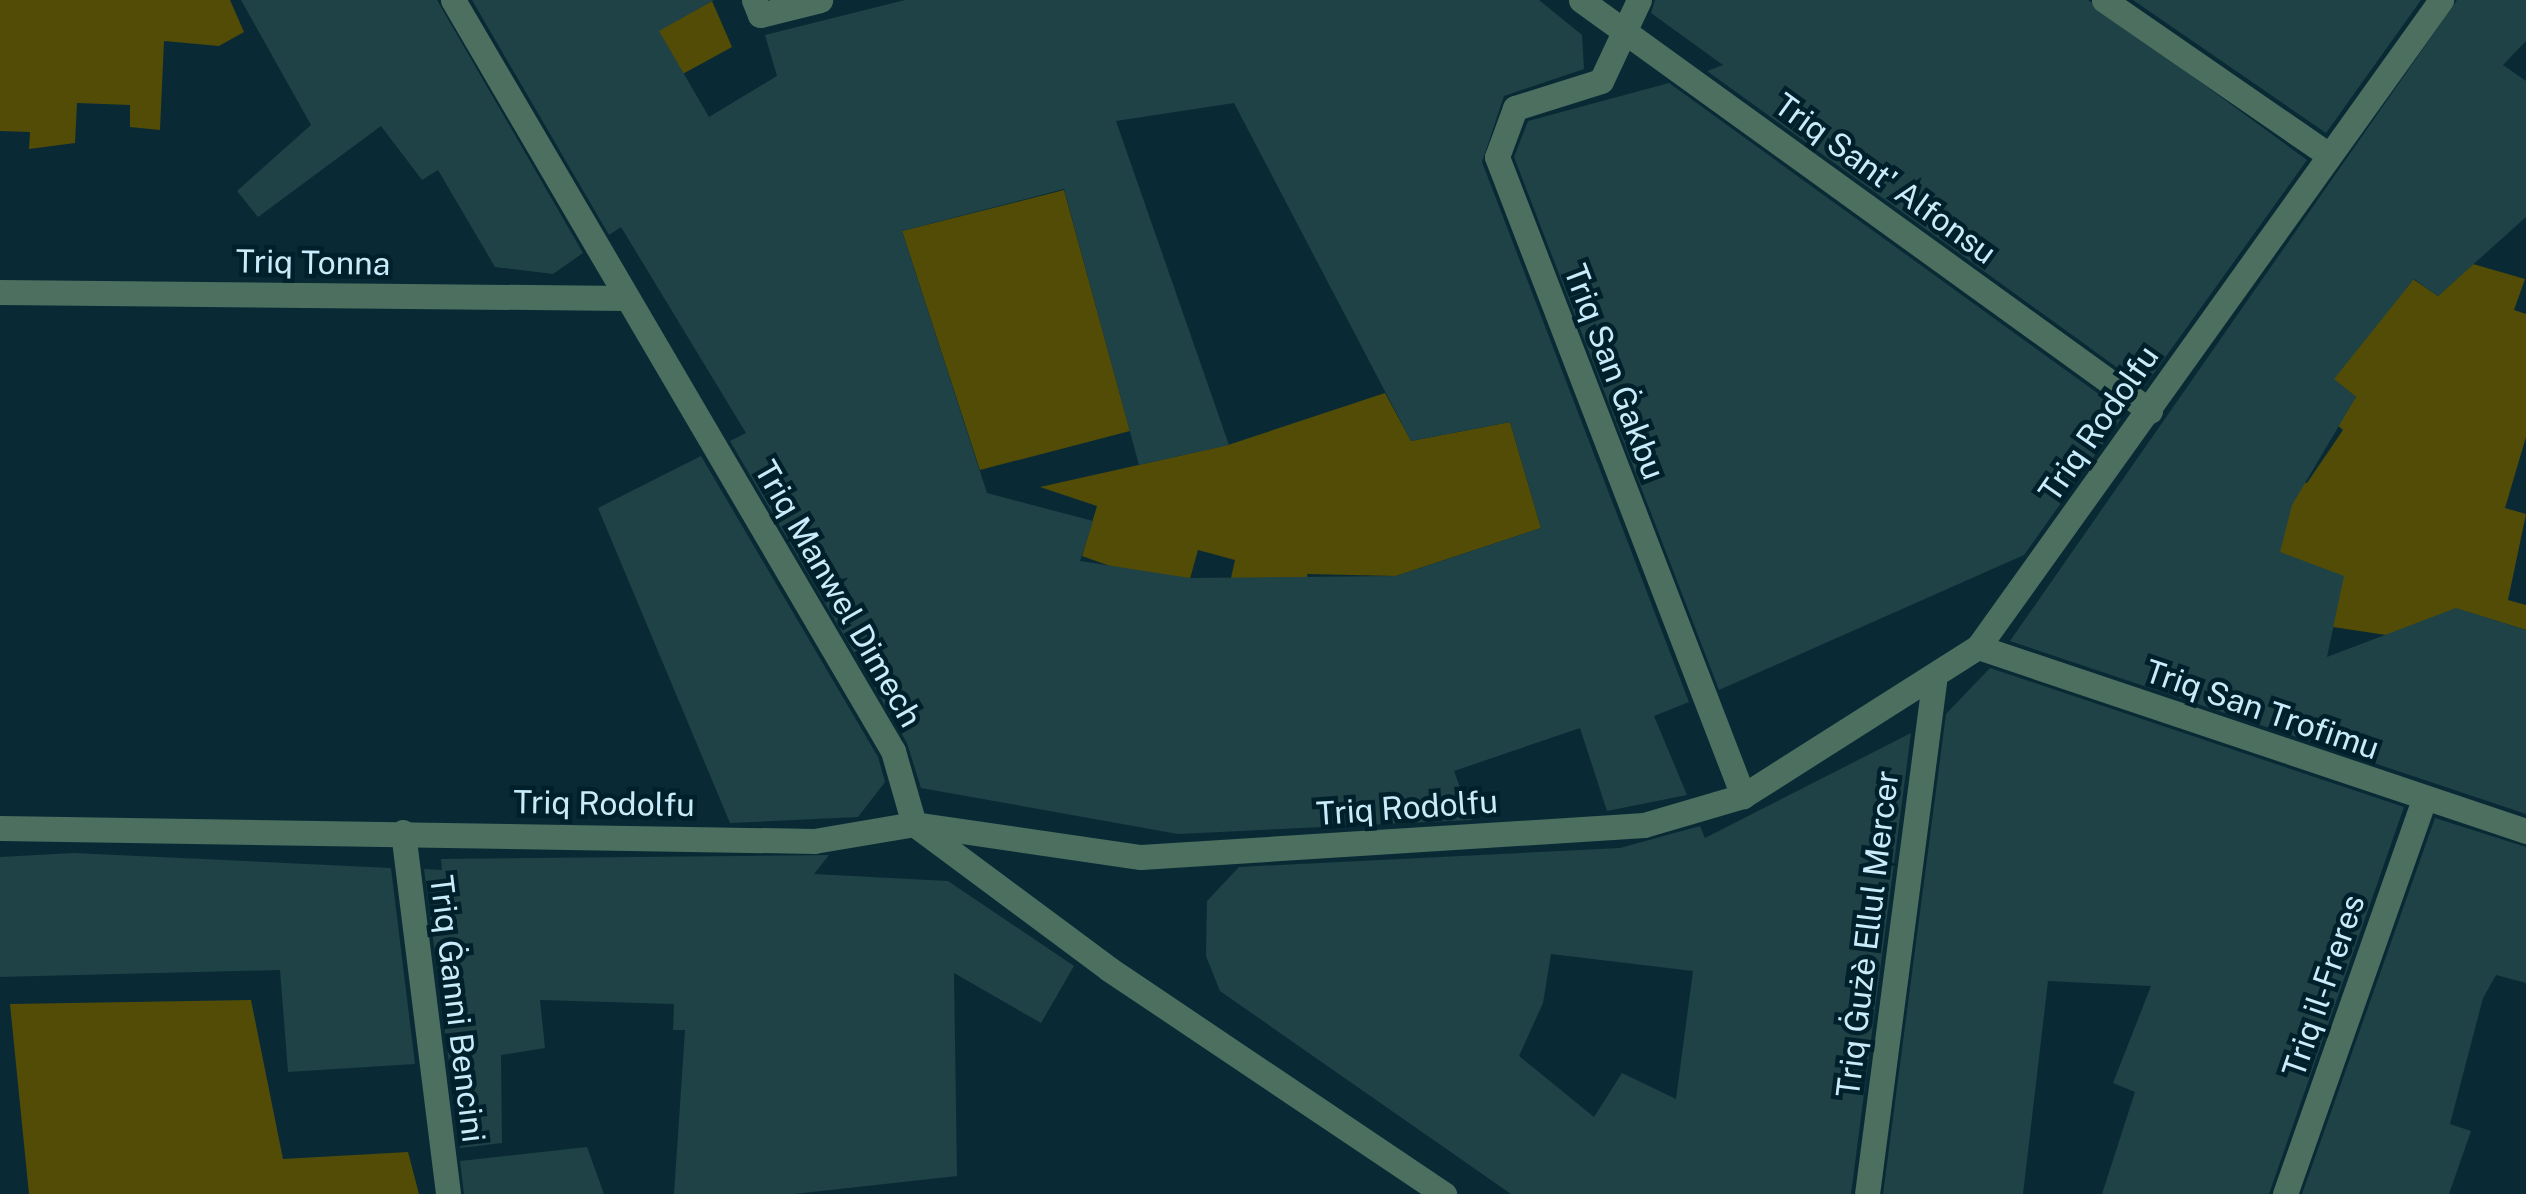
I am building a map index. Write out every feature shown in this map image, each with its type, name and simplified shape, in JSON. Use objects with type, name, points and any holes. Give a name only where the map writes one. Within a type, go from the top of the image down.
[{"type":"street","name":"Triq Manwel Dimech","points":[[453,0],[894,751],[914,824]]},
{"type":"street","points":[[754,0],[760,15],[820,0]]},
{"type":"street","name":"Triq Sant' Alfonsu","points":[[1582,0],[2150,411]]},
{"type":"street","points":[[1620,27],[1639,0]]},
{"type":"street","points":[[2104,0],[2326,154]]},
{"type":"street","name":"Triq Rodolfu","points":[[0,828],[814,841],[914,824],[1140,857],[1644,826],[1743,796],[1934,682],[1978,648],[2150,411],[2326,154],[2441,0]]},
{"type":"street","name":"Triq San Ġakbu","points":[[1620,27],[1601,81],[1516,108],[1496,157],[1743,796]]},
{"type":"street","name":"Triq Tonna","points":[[0,292],[626,298]]},
{"type":"street","name":"Triq San Trofimu","points":[[1978,648],[2526,832]]},
{"type":"street","name":"Triq Ġużè Ellul Mercer","points":[[1867,1194],[1934,682]]},
{"type":"street","name":"Triq il-Freres","points":[[2285,1194],[2424,799]]},
{"type":"street","points":[[914,824],[1078,948],[1444,1194]]},
{"type":"street","name":"Triq Ġanni Bencini","points":[[403,832],[448,1194]]},
{"type":"shaded area","points":[[0,0],[230,0],[244,32],[219,46],[164,41],[160,130],[130,127],[130,105],[77,103],[75,143],[29,149],[30,132],[0,131]]},
{"type":"shaded area","points":[[613,0],[672,23],[712,1],[732,47],[668,82]]},
{"type":"shaded area","points":[[1064,190],[1130,431],[980,470],[902,231]]},
{"type":"shaded area","points":[[2473,264],[2525,279],[2514,310],[2526,314],[2526,437],[2505,508],[2526,514],[2508,600],[2526,605],[2526,630],[2468,612],[2386,635],[2333,627],[2206,559],[2252,478],[2307,483],[2343,430],[2336,424],[2356,397],[2332,378],[2401,271],[2438,296]]},
{"type":"shaded area","points":[[1385,393],[1411,441],[1510,422],[1541,528],[1396,576],[1307,574],[1317,640],[1220,628],[1235,560],[1198,550],[1186,593],[1082,556],[1097,506],[1040,487],[1228,445]]},
{"type":"shaded area","points":[[251,1000],[283,1159],[408,1152],[419,1194],[29,1194],[10,1004]]},
{"type":"building","points":[[241,0],[437,0],[583,253],[553,274],[495,267],[438,170],[422,180],[381,126],[258,217],[237,191],[311,125]]},
{"type":"building","points":[[472,0],[714,0],[659,31],[709,117],[777,76],[765,35],[905,0],[1539,0],[1582,35],[1584,69],[1504,96],[1482,162],[1689,702],[1654,716],[1687,795],[1607,811],[1580,728],[1454,771],[1472,820],[1178,834],[921,788],[907,743],[730,441],[746,433],[621,227],[609,235]],"holes":[[[1234,103],[1411,441],[1510,422],[1541,528],[1396,576],[1190,578],[1080,561],[1093,521],[987,493],[902,231],[1064,189],[1139,465],[1229,445],[1116,121]]]},
{"type":"building","points":[[1655,0],[2088,0],[2307,160],[2144,387],[1707,71],[1723,65],[1651,13]]},
{"type":"building","points":[[2133,0],[2421,0],[2326,133]]},
{"type":"building","points":[[2457,0],[2526,0],[2526,41],[2503,65],[2526,81],[2526,217],[2438,296],[2414,279],[2334,379],[2356,397],[2292,505],[2280,552],[2344,576],[2327,657],[2456,608],[2526,630],[2526,814],[2010,641]]},
{"type":"building","points":[[1669,83],[2125,413],[2024,555],[1719,690],[1514,157],[1528,121]]},
{"type":"building","points":[[701,456],[878,757],[885,782],[858,817],[730,823],[598,508]]},
{"type":"building","points":[[1990,668],[2404,807],[2269,1194],[2102,1194],[2135,1092],[2113,1083],[2151,986],[2048,981],[2023,1194],[1883,1194],[1946,714]]},
{"type":"building","points":[[1911,733],[1851,1194],[1511,1194],[1220,991],[1206,956],[1207,901],[1239,867],[1620,848],[1700,826],[1705,838]],"holes":[[[1551,954],[1693,971],[1676,1099],[1622,1073],[1594,1117],[1519,1056],[1543,1003]]]},
{"type":"building","points":[[2435,818],[2526,847],[2526,983],[2496,975],[2483,998],[2450,1124],[2471,1131],[2449,1194],[2302,1194]]},
{"type":"building","points":[[74,853],[391,868],[415,1064],[288,1072],[280,970],[0,977],[0,857]]},
{"type":"building","points":[[829,855],[814,874],[948,881],[1074,966],[1041,1023],[954,973],[957,1176],[794,1194],[674,1194],[685,1030],[673,1030],[674,1004],[540,1000],[545,1048],[501,1055],[502,1143],[460,1148],[424,869],[442,870],[441,859]]},
{"type":"building","points":[[587,1147],[604,1194],[464,1194],[460,1161]]}]
